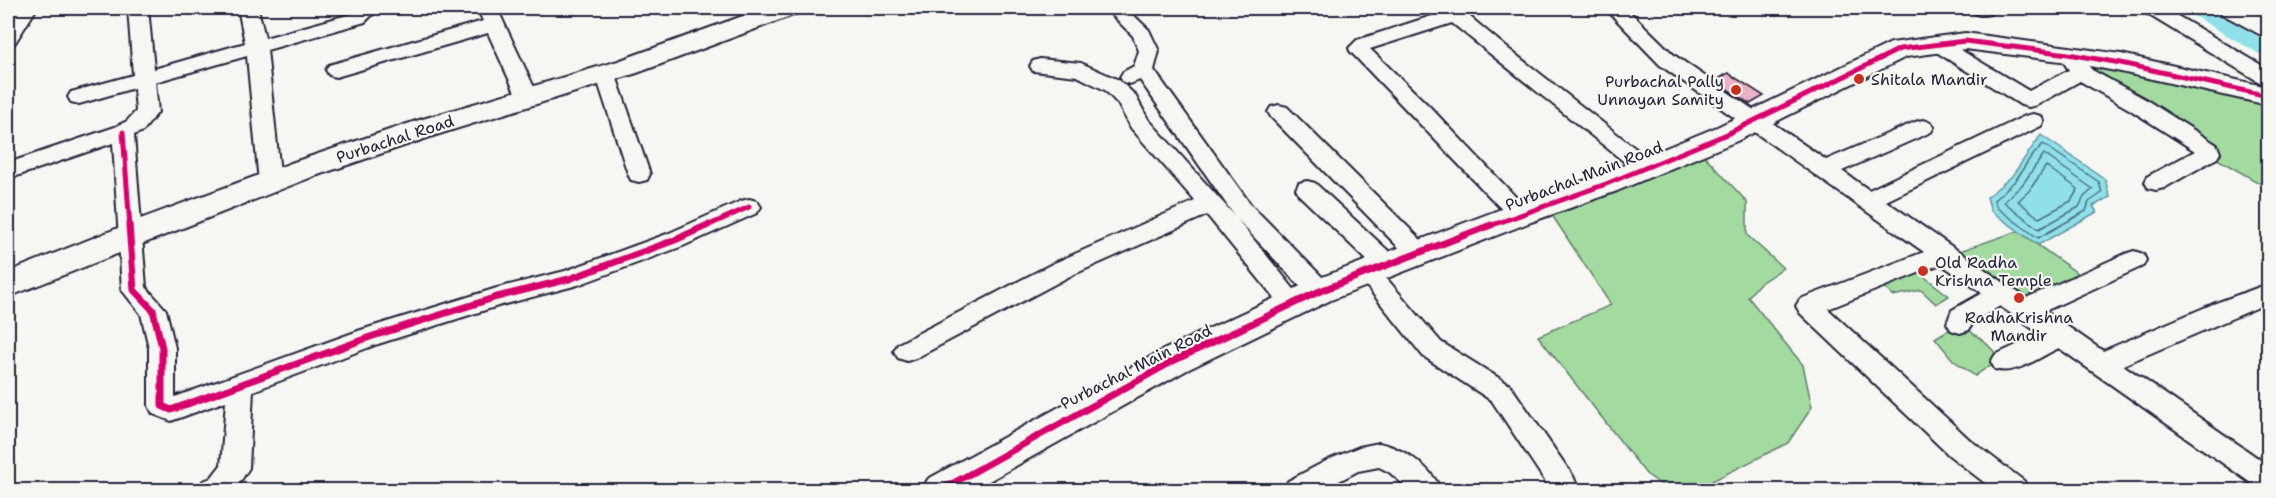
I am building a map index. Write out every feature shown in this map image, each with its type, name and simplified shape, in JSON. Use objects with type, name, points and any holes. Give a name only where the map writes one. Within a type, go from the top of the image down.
[{"type":"street","points":[[8,171],[123,132],[135,126],[147,112],[138,8]]},
{"type":"street","points":[[248,8],[256,45],[270,183]]},
{"type":"street","points":[[79,97],[144,76],[358,18],[363,14],[363,8]]},
{"type":"street","name":"Purbachal Road","points":[[8,285],[129,234],[401,136],[526,96],[605,74],[699,42],[787,8]]},
{"type":"street","points":[[1112,85],[1143,69],[1149,51],[1142,34],[1115,8]]},
{"type":"street","points":[[1615,8],[1658,53],[1870,199],[1943,254],[2063,335],[2268,480]]},
{"type":"street","points":[[2151,8],[2268,78]]},
{"type":"street","points":[[2231,8],[2264,22]]},
{"type":"street","points":[[8,39],[30,9]]},
{"type":"street","points":[[1520,214],[1359,48],[1364,44],[1451,11],[1499,52],[1646,168]]},
{"type":"street","points":[[336,70],[490,16],[526,96]]},
{"type":"street","name":"Purbachal Main Road","points":[[941,490],[1175,360],[1307,298],[1520,214],[1646,168],[1756,121],[1900,49],[1965,41],[2074,63],[2112,61],[2268,96]]},
{"type":"street","points":[[1937,44],[2029,100],[2074,63],[2209,150],[2210,153],[2156,182]]},
{"type":"street","points":[[1040,66],[1081,70],[1112,85],[1127,100],[1139,123],[1211,204],[1307,298]]},
{"type":"street","points":[[1143,69],[1307,298]]},
{"type":"street","points":[[605,74],[639,174]]},
{"type":"street","points":[[1279,112],[1419,254]]},
{"type":"street","points":[[1870,199],[2033,121]]},
{"type":"street","points":[[1826,169],[1923,127]]},
{"type":"street","points":[[123,132],[135,290],[153,310],[162,348],[162,406],[171,410],[369,337],[497,297],[569,279],[675,240],[750,207]]},
{"type":"street","points":[[1307,189],[1378,269],[1432,349],[1501,393],[1563,485]]},
{"type":"street","points":[[907,351],[1061,270],[1211,204]]},
{"type":"street","points":[[1943,254],[1809,306],[1960,448],[2014,490]]},
{"type":"street","points":[[2025,309],[2134,260]]},
{"type":"street","points":[[1960,323],[1961,317],[2002,293]]},
{"type":"street","points":[[2102,363],[2268,293]]},
{"type":"street","points":[[2004,362],[2063,335]]},
{"type":"street","points":[[213,490],[220,487],[235,468],[240,386]]},
{"type":"street","points":[[1298,490],[1359,459],[1379,455],[1395,462],[1427,490]]},
{"type":"green space","points":[[2103,61],[2268,99],[2268,188],[2092,88],[2074,70]]},
{"type":"green space","points":[[1702,153],[1747,202],[1747,235],[1783,268],[1759,284],[1748,297],[1803,365],[1812,407],[1788,443],[1712,481],[1716,490],[1669,490],[1646,474],[1538,336],[1611,305],[1550,212]]},
{"type":"green space","points":[[2018,231],[2077,273],[2022,303],[1948,255]]},
{"type":"green space","points":[[1912,267],[1949,296],[1936,304],[1921,290],[1893,296],[1876,280]]},
{"type":"green space","points":[[1960,323],[1987,344],[2004,362],[1986,368],[1975,376],[1953,360],[1935,338]]},
{"type":"water","points":[[2041,135],[2105,179],[2110,197],[2093,206],[2097,212],[2038,245],[1991,211],[1987,197],[2012,176]]},
{"type":"building","name":"Purbachal Pally Unnayan Samity","points":[[1728,73],[1764,96],[1750,104],[1715,81]]},
{"type":"waterway","points":[[2194,8],[2268,50]]},
{"type":"cycle path","points":[[941,490],[1175,360],[1320,291],[1520,214],[1606,184],[1727,134],[1900,49],[1965,41],[2068,54],[2121,63],[2268,96]]},
{"type":"cycle path","points":[[123,132],[134,290],[153,310],[162,348],[162,406],[171,410],[370,337],[497,297],[569,279],[675,240],[749,207]]},
{"type":"place","name":"Shitala Mandir","points":[[1859,79]]},
{"type":"place","name":"Purbachal Pally Unnayan Samity","points":[[1736,90]]},
{"type":"place","name":"Old Radha Krishna Temple","points":[[1923,271]]},
{"type":"place","name":"RadhaKrishna Mandir","points":[[2019,298]]}]
